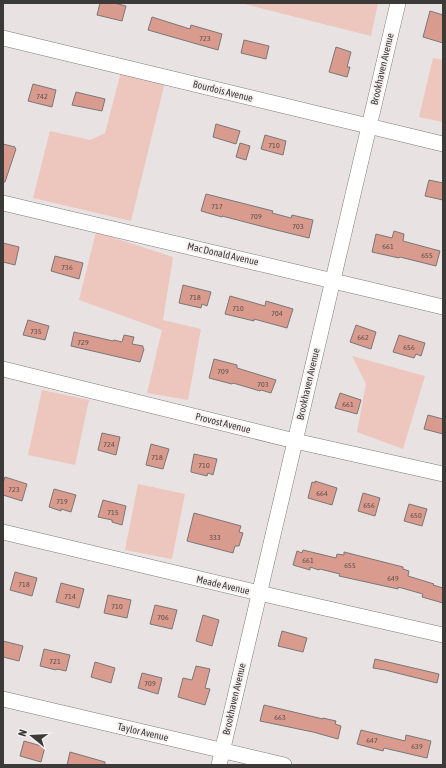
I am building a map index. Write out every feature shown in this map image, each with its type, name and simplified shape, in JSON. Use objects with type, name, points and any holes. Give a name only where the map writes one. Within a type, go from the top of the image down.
[{"type":"street","name":"Brookhaven Avenue","points":[[220,758],[398,3]]},
{"type":"street","name":"Bourdois Avenue","points":[[3,38],[443,144]]},
{"type":"street","name":"Mac Donald Avenue","points":[[3,203],[443,306]]},
{"type":"street","name":"Provost Avenue","points":[[3,369],[295,441],[443,474]]},
{"type":"street","name":"Meade Avenue","points":[[3,532],[443,635]]},
{"type":"street","name":"Taylor Avenue","points":[[3,699],[220,758],[284,765]]},
{"type":"shaded area","points":[[240,3],[378,3],[371,36]]},
{"type":"shaded area","points":[[433,58],[443,60],[443,122],[419,117]]},
{"type":"shaded area","points":[[121,72],[165,82],[131,221],[33,198],[50,131],[90,140],[105,133]]},
{"type":"shaded area","points":[[96,232],[173,257],[163,320],[201,329],[188,400],[147,393],[162,330],[79,300]]},
{"type":"shaded area","points":[[352,356],[425,376],[403,449],[357,432],[366,384]]},
{"type":"shaded area","points":[[42,390],[89,400],[75,465],[28,455]]},
{"type":"shaded area","points":[[138,484],[185,494],[172,559],[125,550]]},
{"type":"building","points":[[100,3],[114,3],[126,6],[122,21],[97,15]]},
{"type":"building","points":[[430,11],[443,15],[443,43],[423,37]]},
{"type":"building","points":[[152,17],[190,29],[191,25],[222,34],[218,50],[148,30]]},
{"type":"building","points":[[244,40],[269,46],[266,59],[241,53]]},
{"type":"building","points":[[336,47],[351,52],[347,67],[350,67],[347,77],[329,72]]},
{"type":"building","points":[[33,84],[56,90],[52,107],[28,101]]},
{"type":"building","points":[[76,92],[105,99],[102,111],[72,105]]},
{"type":"building","points":[[216,124],[240,131],[236,144],[213,137]]},
{"type":"building","points":[[265,135],[286,141],[283,155],[261,149]]},
{"type":"building","points":[[240,143],[250,146],[246,160],[236,157]]},
{"type":"building","points":[[3,144],[15,147],[16,149],[5,182],[3,182]]},
{"type":"building","points":[[429,180],[443,183],[443,200],[425,196]]},
{"type":"building","points":[[206,194],[273,211],[272,213],[291,218],[292,215],[313,220],[309,238],[201,211]]},
{"type":"building","points":[[394,231],[404,234],[403,241],[440,251],[436,266],[372,252],[376,234],[392,238]]},
{"type":"building","points":[[3,243],[19,247],[15,265],[3,262]]},
{"type":"building","points":[[55,256],[83,263],[79,279],[51,271]]},
{"type":"building","points":[[183,285],[211,292],[207,306],[202,304],[201,308],[179,303]]},
{"type":"building","points":[[230,296],[265,306],[266,301],[293,309],[287,328],[254,319],[254,321],[225,314]]},
{"type":"building","points":[[28,320],[49,326],[45,340],[23,335]]},
{"type":"building","points":[[356,325],[376,332],[371,349],[350,342]]},
{"type":"building","points":[[74,332],[122,342],[124,335],[134,337],[132,344],[143,346],[144,349],[140,362],[71,346]]},
{"type":"building","points":[[399,335],[425,343],[421,356],[416,354],[414,358],[393,352]]},
{"type":"building","points":[[214,359],[237,365],[237,368],[276,380],[271,393],[209,378]]},
{"type":"building","points":[[340,393],[361,400],[357,414],[335,408]]},
{"type":"building","points":[[428,415],[443,419],[443,434],[424,429]]},
{"type":"building","points":[[102,433],[120,437],[116,455],[98,450]]},
{"type":"building","points":[[151,444],[169,449],[163,469],[146,465]]},
{"type":"building","points":[[194,454],[217,459],[213,475],[208,473],[207,476],[191,472]]},
{"type":"building","points":[[5,477],[27,484],[22,501],[3,495],[3,483]]},
{"type":"building","points":[[315,481],[337,488],[332,505],[308,498],[312,482],[315,483]]},
{"type":"building","points":[[54,489],[76,495],[71,512],[61,509],[61,511],[49,507]]},
{"type":"building","points":[[363,493],[380,498],[375,516],[358,511]]},
{"type":"building","points":[[103,500],[126,506],[122,525],[112,522],[112,520],[98,517]]},
{"type":"building","points":[[409,504],[427,509],[422,526],[404,521]]},
{"type":"building","points":[[194,513],[241,526],[239,532],[243,533],[239,546],[235,546],[233,553],[187,541]]},
{"type":"building","points":[[303,550],[336,558],[337,554],[344,555],[344,552],[403,567],[403,569],[409,571],[408,576],[443,588],[443,603],[422,597],[423,594],[398,587],[398,589],[339,576],[340,574],[320,569],[310,567],[310,570],[293,565],[297,551],[302,553]]},
{"type":"building","points":[[15,572],[37,578],[32,596],[10,590]]},
{"type":"building","points":[[61,583],[84,589],[79,608],[56,602]]},
{"type":"building","points":[[108,595],[131,600],[127,618],[104,613]]},
{"type":"building","points":[[155,605],[177,610],[172,629],[150,624]]},
{"type":"building","points":[[203,615],[219,620],[212,646],[196,641]]},
{"type":"building","points":[[282,631],[307,638],[303,652],[278,646]]},
{"type":"building","points":[[3,641],[23,646],[19,661],[3,657]]},
{"type":"building","points":[[44,649],[70,655],[66,671],[40,666]]},
{"type":"building","points":[[375,659],[439,674],[437,683],[373,668]]},
{"type":"building","points":[[95,662],[115,668],[111,683],[91,677]]},
{"type":"building","points":[[196,666],[210,669],[205,688],[210,689],[205,705],[178,697],[183,678],[192,680]]},
{"type":"building","points":[[142,673],[162,678],[158,694],[138,688]]},
{"type":"building","points":[[264,705],[336,721],[335,724],[341,726],[338,739],[260,721]]},
{"type":"building","points":[[361,730],[405,741],[406,735],[431,741],[427,758],[384,748],[383,751],[357,744]]},
{"type":"building","points":[[24,741],[45,747],[41,762],[20,756]]},
{"type":"building","points":[[70,752],[105,762],[105,765],[67,765]]}]
